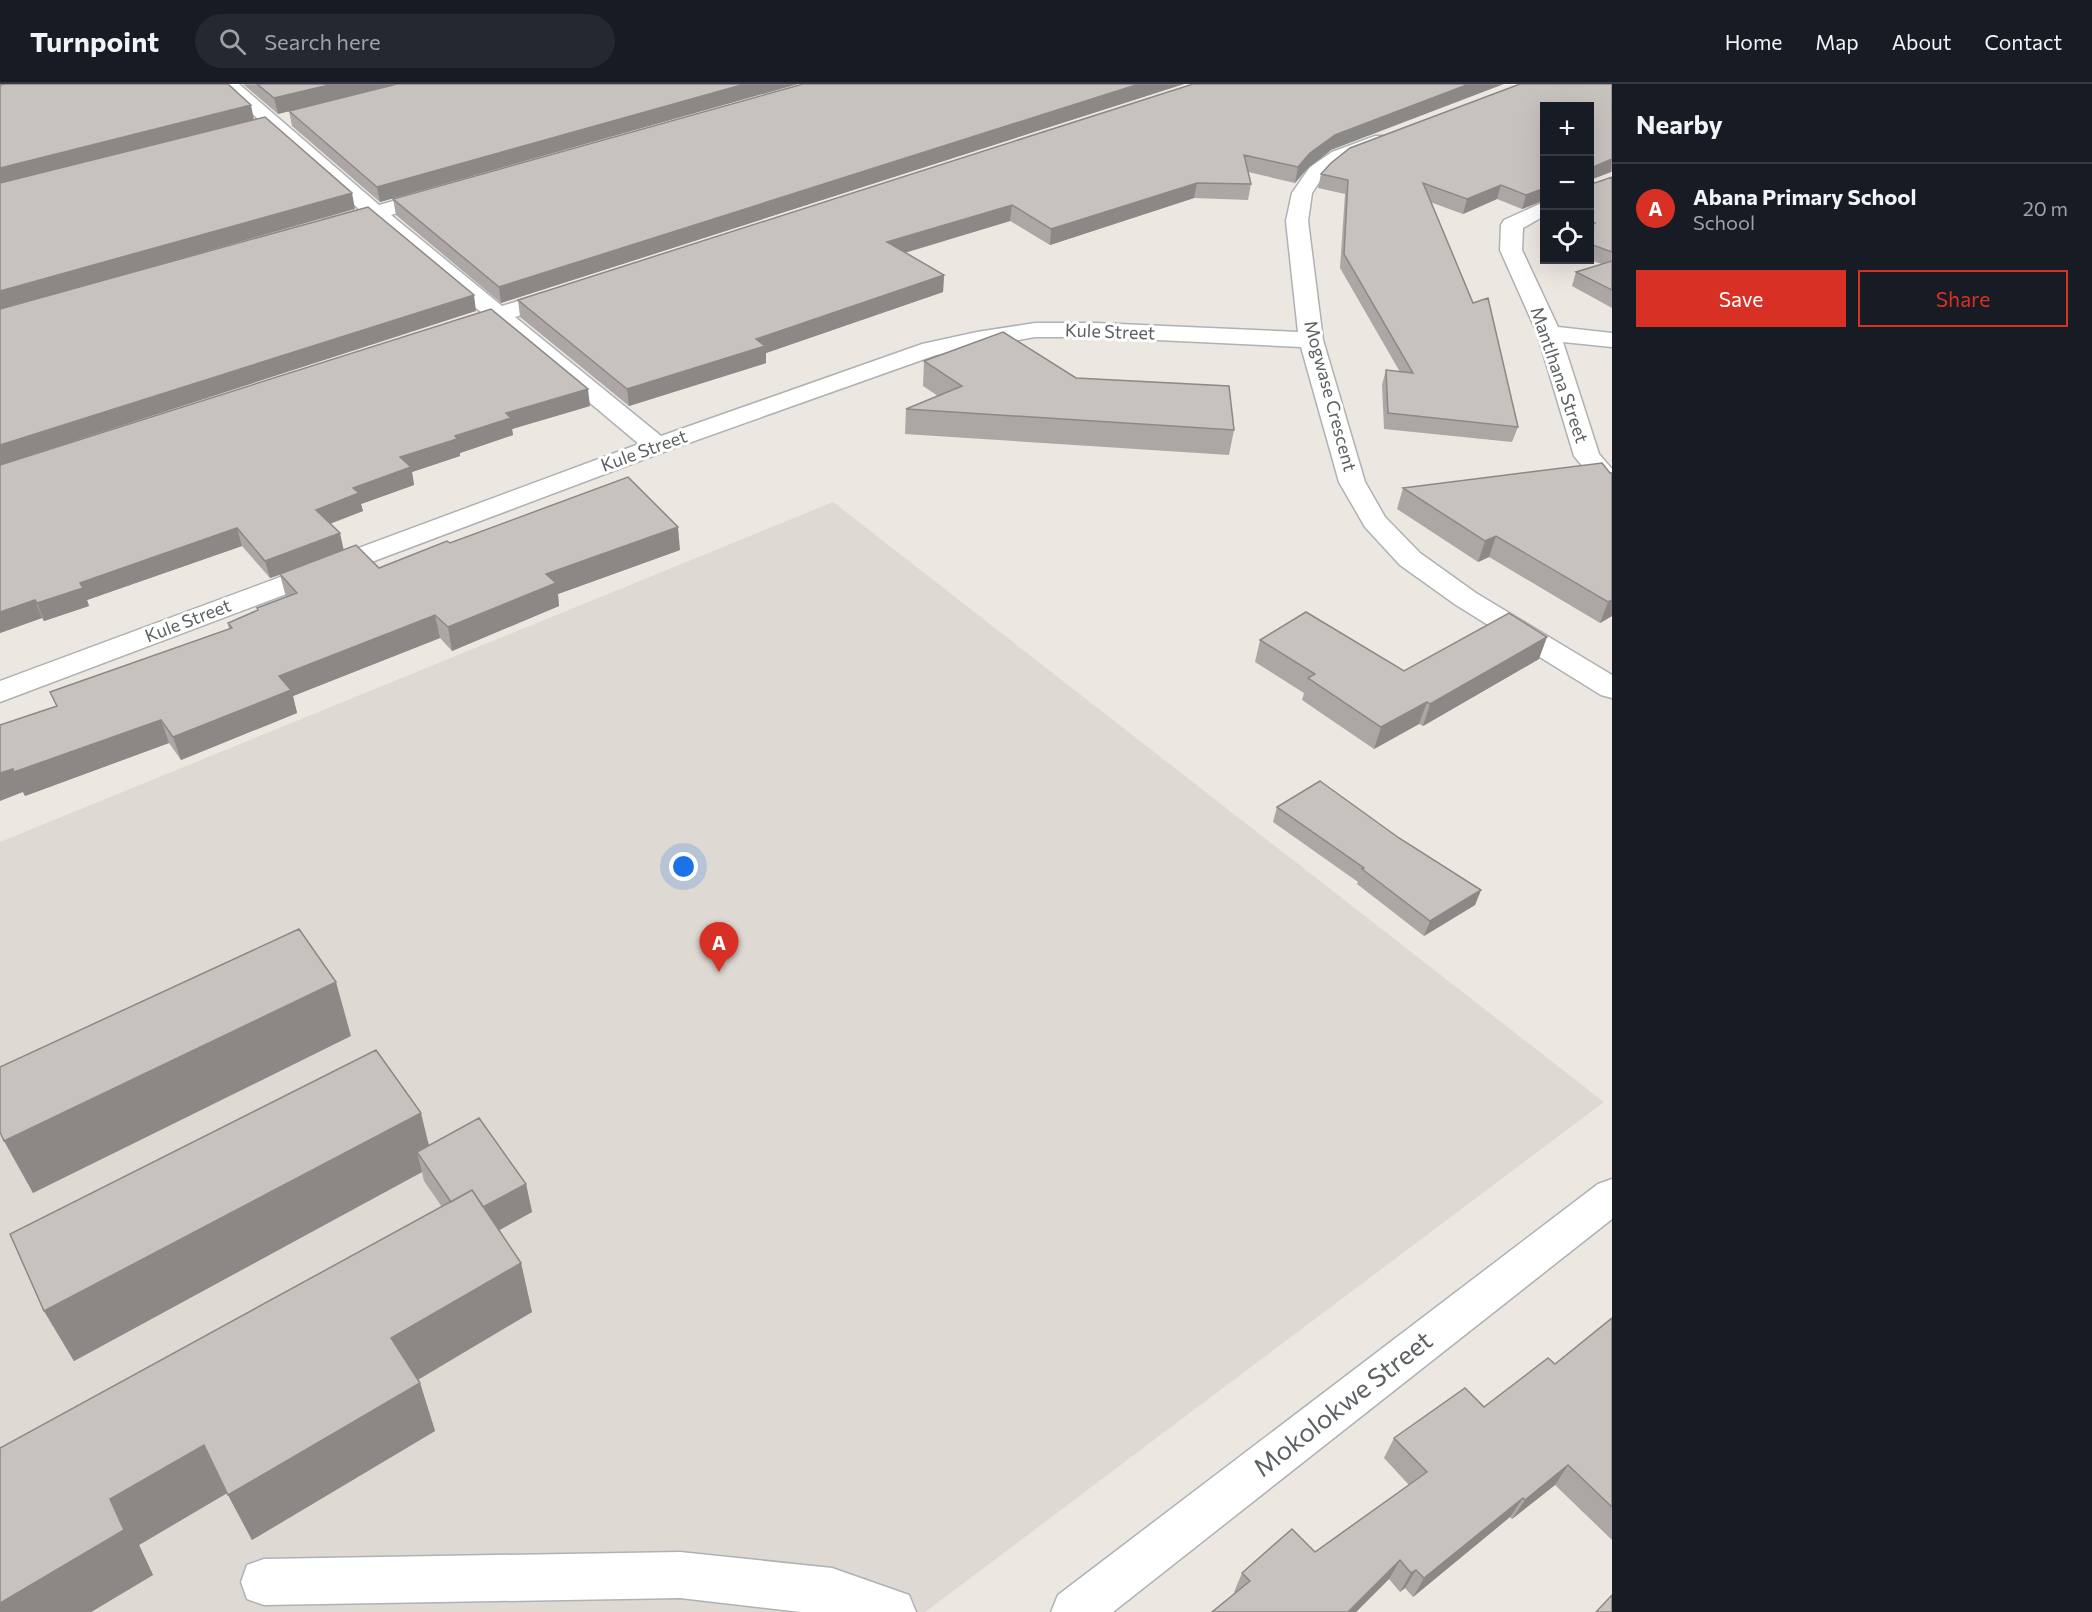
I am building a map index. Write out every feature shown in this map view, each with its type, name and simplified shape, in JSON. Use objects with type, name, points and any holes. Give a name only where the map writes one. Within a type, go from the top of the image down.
[{"type":"street","points":[[228,84],[376,213],[657,446]]},
{"type":"street","points":[[252,128],[296,117]]},
{"type":"street","name":"Mogwase Crescent","points":[[1405,131],[1339,156],[1317,171],[1302,193],[1297,221],[1311,340],[1352,482],[1374,521],[1410,559],[1466,599],[1612,688]]},
{"type":"street","points":[[308,232],[457,190]]},
{"type":"street","name":"Mantlhana Street","points":[[1541,210],[1512,225],[1511,250],[1549,333],[1587,456],[1612,485]]},
{"type":"street","points":[[431,336],[578,289]]},
{"type":"street","name":"Kule Street","points":[[0,692],[657,446],[930,350],[977,339],[1035,330],[1096,330],[1311,340]]},
{"type":"street","points":[[1549,333],[1612,340]]},
{"type":"street","name":"Mokolokwe Street","points":[[1074,1612],[1612,1196]]},
{"type":"street","points":[[264,1582],[680,1575],[832,1592],[892,1612]]},
{"type":"shaded area","points":[[833,502],[1604,1102],[925,1612],[0,1612],[0,842]]},
{"type":"building","points":[[228,84],[251,105],[0,168],[0,85]]},
{"type":"building","points":[[257,84],[333,84],[274,98]]},
{"type":"building","points":[[397,84],[745,84],[377,187],[289,111]]},
{"type":"building","points":[[803,84],[1139,84],[499,287],[393,199]]},
{"type":"building","points":[[1193,84],[1469,84],[1335,135],[1310,153],[1298,167],[1244,155],[1251,184],[1197,183],[1051,229],[1012,205],[887,242],[944,275],[756,339],[765,346],[627,389],[518,300]]},
{"type":"building","points":[[1520,84],[1612,84],[1612,159],[1594,167],[1594,102],[1540,102],[1540,190],[1526,195],[1501,185],[1467,199],[1423,183],[1473,303],[1488,298],[1518,427],[1388,413],[1386,370],[1413,373],[1344,254],[1348,180],[1321,174],[1350,148]]},
{"type":"building","points":[[265,117],[352,193],[0,291],[0,183]]},
{"type":"building","points":[[1612,177],[1612,252],[1594,245],[1594,182]]},
{"type":"building","points":[[368,207],[474,295],[0,445],[0,309]]},
{"type":"building","points":[[1612,261],[1612,290],[1576,272]]},
{"type":"building","points":[[491,309],[588,389],[506,413],[511,418],[455,436],[457,439],[400,457],[411,467],[353,488],[359,493],[316,510],[340,533],[265,561],[237,528],[80,583],[83,588],[37,603],[35,600],[0,612],[0,465]]},
{"type":"building","points":[[1003,332],[1076,378],[1229,386],[1234,430],[906,409],[962,386],[924,361]]},
{"type":"building","points":[[1602,463],[1612,473],[1612,600],[1608,602],[1496,536],[1485,541],[1403,488]]},
{"type":"building","points":[[628,477],[678,527],[546,574],[556,583],[448,627],[435,615],[279,676],[291,690],[173,737],[161,720],[14,772],[13,769],[0,773],[0,725],[57,706],[50,692],[232,628],[228,623],[258,610],[257,608],[297,593],[280,574],[356,545],[379,568],[447,541],[450,543]]},
{"type":"building","points":[[1306,612],[1404,671],[1509,613],[1547,637],[1430,704],[1427,702],[1381,727],[1308,678],[1315,674],[1260,640]]},
{"type":"building","points":[[1320,781],[1399,838],[1481,890],[1430,921],[1362,869],[1364,868],[1277,807]]},
{"type":"building","points":[[299,929],[336,982],[4,1141],[0,1132],[0,1067]]},
{"type":"building","points":[[376,1050],[421,1113],[44,1311],[10,1234]]},
{"type":"building","points":[[479,1118],[526,1184],[483,1207],[472,1190],[451,1202],[417,1152]]},
{"type":"building","points":[[472,1190],[521,1263],[391,1338],[420,1383],[228,1495],[204,1445],[110,1499],[124,1530],[0,1603],[0,1448]]},
{"type":"building","points":[[1612,1318],[1612,1507],[1568,1465],[1525,1500],[1523,1498],[1424,1578],[1416,1570],[1411,1573],[1400,1560],[1348,1612],[1212,1612],[1250,1581],[1242,1573],[1292,1529],[1315,1552],[1427,1472],[1394,1438],[1465,1388],[1484,1407],[1548,1358],[1555,1364]]},
{"type":"building","points":[[1612,1595],[1612,1612],[1596,1612]]},
{"type":"place","name":"Abana Primary School","points":[[719,972]]}]
